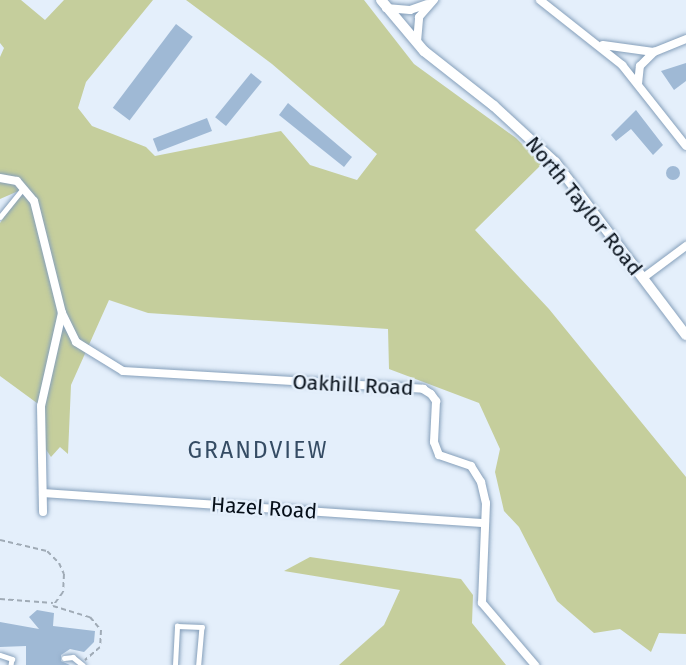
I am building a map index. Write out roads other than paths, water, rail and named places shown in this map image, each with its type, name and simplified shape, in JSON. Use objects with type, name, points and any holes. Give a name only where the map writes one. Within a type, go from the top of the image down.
[{"type":"street","points":[[540,0],[600,44],[638,84],[686,146]]},
{"type":"street","points":[[384,4],[410,10],[432,1]]},
{"type":"street","points":[[417,45],[419,17],[432,1]]},
{"type":"street","name":"North Taylor Road","points":[[384,4],[417,45],[540,146],[686,335]]},
{"type":"street","points":[[638,84],[640,66],[654,52],[686,39]]},
{"type":"street","points":[[600,44],[654,52]]},
{"type":"street","points":[[0,178],[17,181],[34,201],[62,313],[41,406],[39,450],[43,512]]},
{"type":"street","points":[[643,278],[686,246]]},
{"type":"street","name":"Oakhill Road","points":[[62,313],[76,342],[123,371],[423,389],[436,401],[434,442],[439,455],[471,466],[479,475],[486,503],[482,603],[535,665]]},
{"type":"street","name":"Hazel Road","points":[[43,493],[485,523]]},
{"type":"lane","points":[[0,217],[24,188]]},
{"type":"lane","points":[[175,665],[177,626],[202,626],[199,665]]},
{"type":"lane","points":[[0,655],[12,659],[11,665]]},
{"type":"lane","points":[[64,658],[73,657],[83,663]]},
{"type":"district","name":"GRANDVIEW","points":[[258,450]]}]
